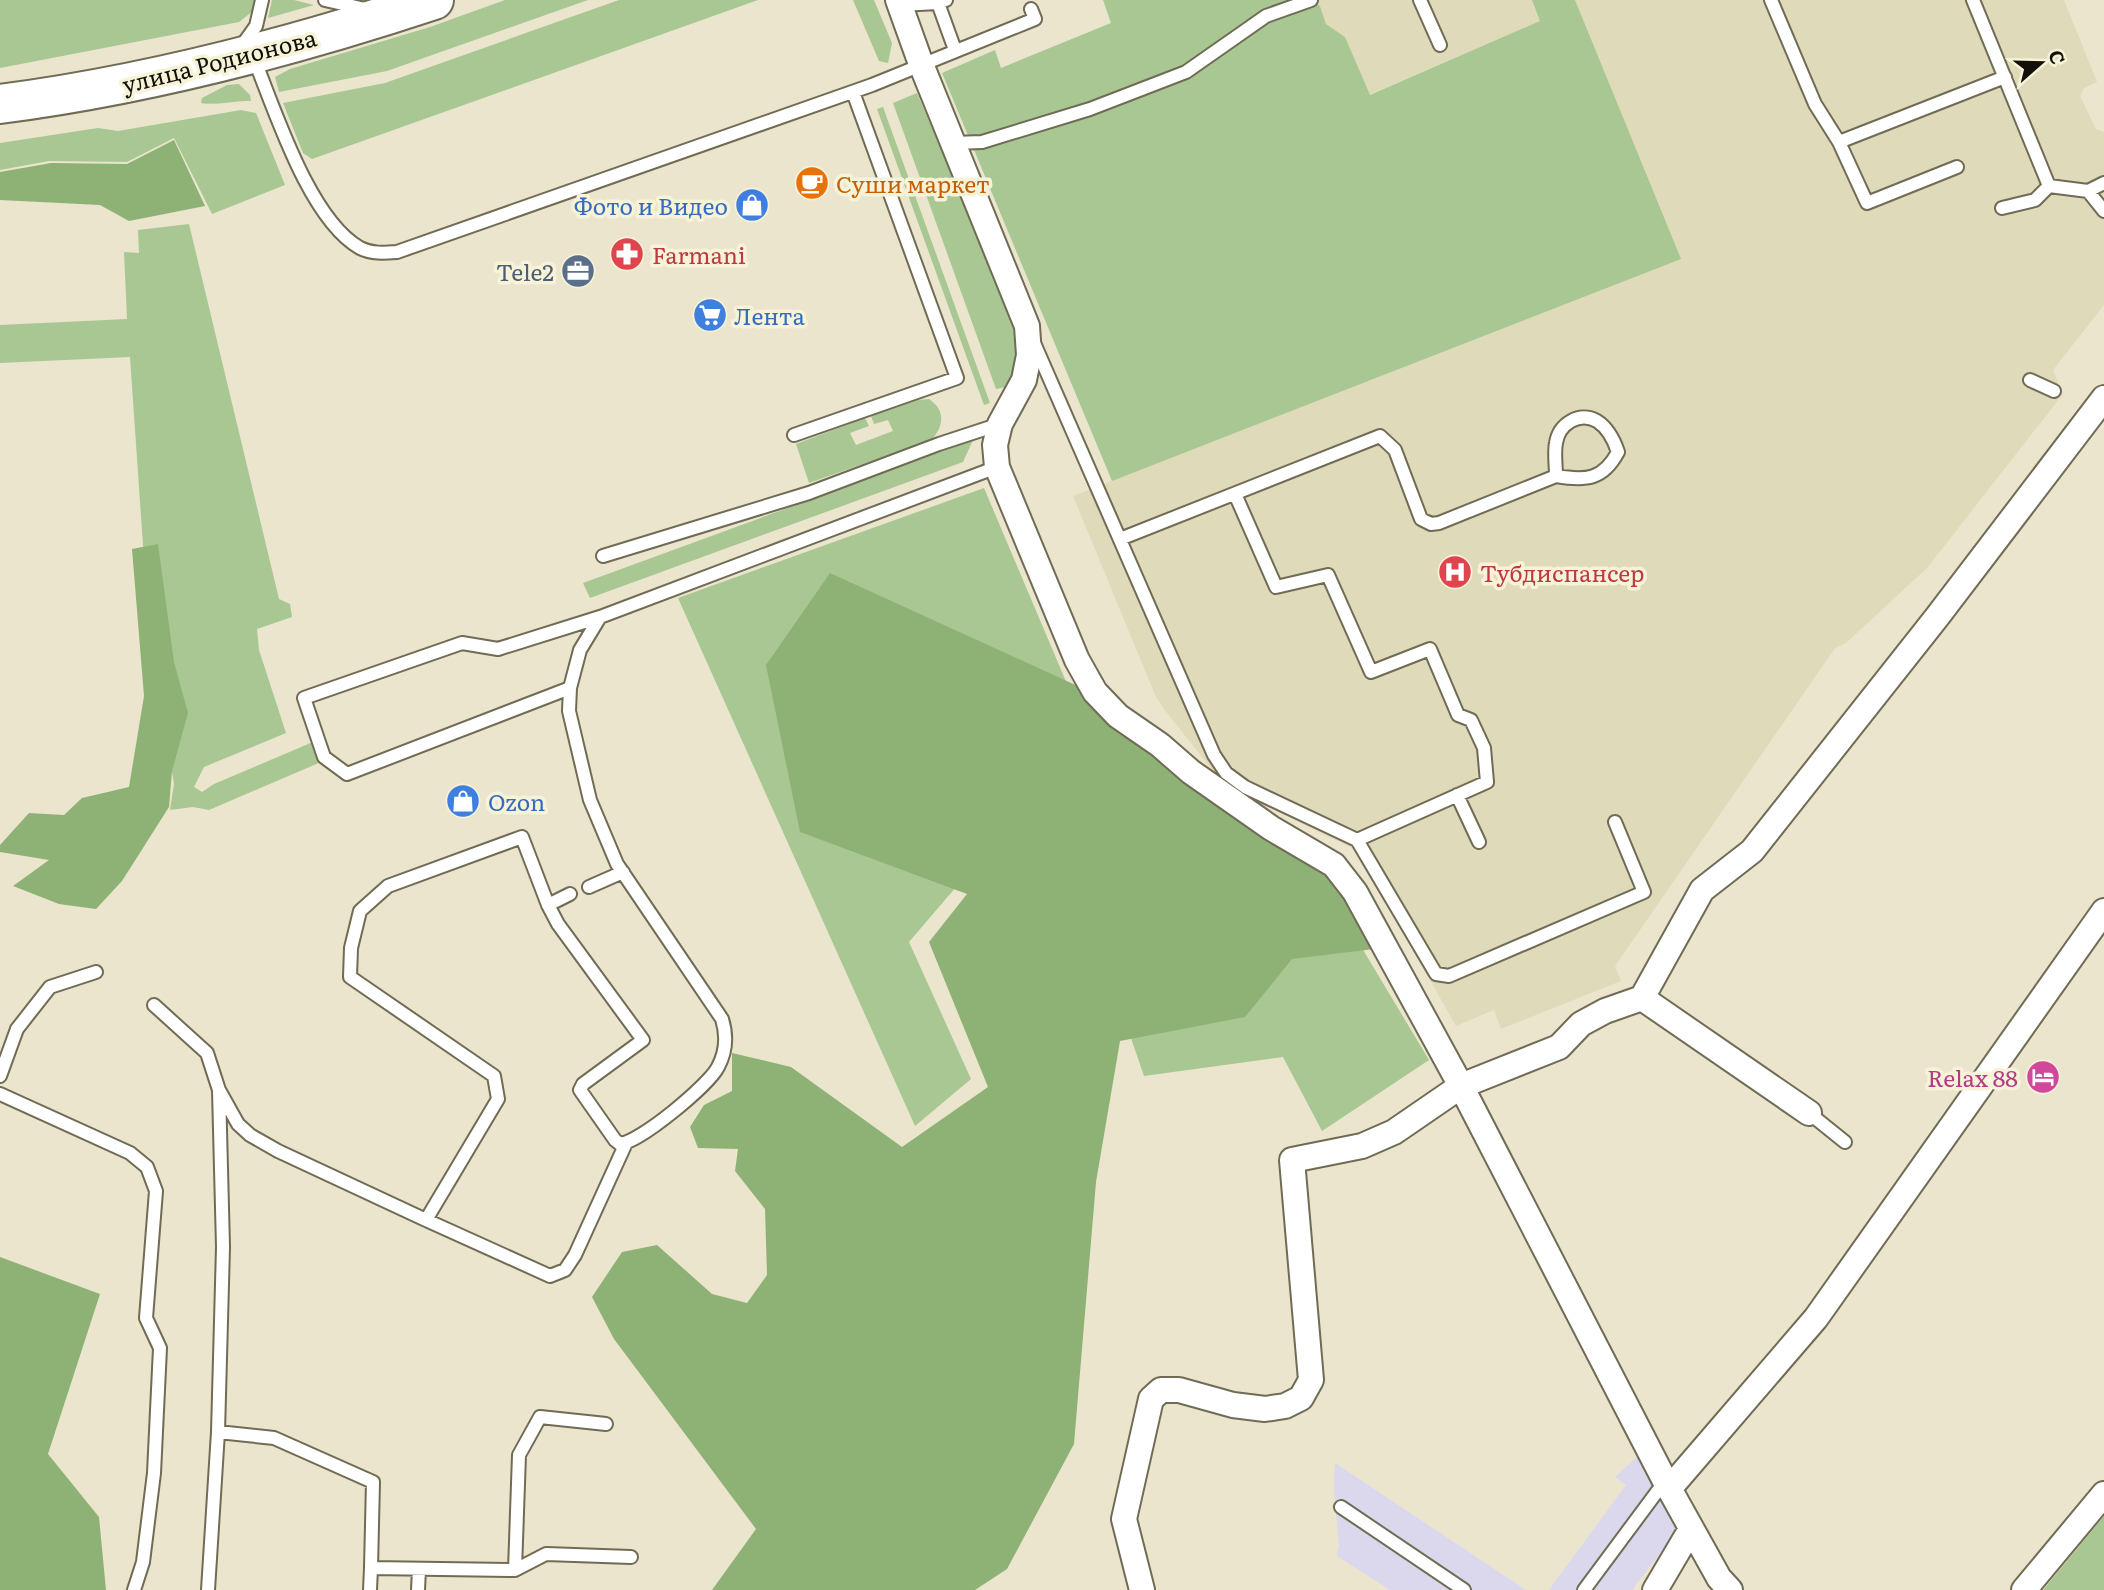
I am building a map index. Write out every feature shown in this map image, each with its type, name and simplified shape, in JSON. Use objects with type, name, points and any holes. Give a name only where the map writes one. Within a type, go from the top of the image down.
[{"type":"main road","name":"улица Родионова","points":[[0,104],[81,93],[237,60],[434,0]]},
{"type":"street","points":[[899,3],[920,64],[1027,327],[1030,355],[1024,380],[1000,424],[995,445],[997,467],[1077,660],[1095,692],[1118,716],[1271,828],[1334,865],[1355,892],[1461,1086],[1667,1485],[1718,1578],[1730,1590]]},
{"type":"street","points":[[1142,1590],[1124,1519],[1151,1399],[1161,1391],[1179,1390],[1233,1405],[1265,1409],[1285,1406],[1301,1398],[1311,1380],[1292,1160],[1362,1146],[1394,1132],[1461,1086],[1559,1047],[1581,1024],[1605,1011],[1642,998],[1702,890],[1752,851],[2104,398]]},
{"type":"street","points":[[1667,1485],[1816,1318],[2104,911]]},
{"type":"street","points":[[1642,998],[1809,1113]]},
{"type":"street","points":[[2024,1590],[2104,1494]]},
{"type":"street","points":[[1655,1590],[1692,1529]]},
{"type":"lane","points":[[262,0],[256,26],[237,60],[309,191],[339,233],[362,249],[381,254],[397,252],[853,92],[1035,19],[1031,9]]},
{"type":"lane","points":[[326,0],[393,14]]},
{"type":"lane","points":[[953,143],[982,142],[1063,118],[1186,72],[1266,16],[1311,0]]},
{"type":"lane","points":[[1420,0],[1440,45]]},
{"type":"lane","points":[[1771,0],[1815,104],[1839,142],[1867,203],[1957,167]]},
{"type":"lane","points":[[1973,0],[2049,186]]},
{"type":"lane","points":[[899,3],[942,2],[955,50]]},
{"type":"lane","points":[[1839,142],[2005,77]]},
{"type":"lane","points":[[794,435],[957,378],[853,92]]},
{"type":"lane","points":[[2049,186],[2088,191],[2104,183]]},
{"type":"lane","points":[[2001,208],[2035,200],[2049,186]]},
{"type":"lane","points":[[2088,191],[2104,211]]},
{"type":"lane","points":[[1027,327],[1213,755],[1226,773],[1245,787],[1357,840],[1436,974],[1449,976],[1644,892],[1615,822]]},
{"type":"lane","points":[[2031,380],[2054,391]]},
{"type":"lane","points":[[1120,539],[1380,436],[1395,450],[1421,519],[1431,524],[1439,523],[1556,476],[1574,479],[1596,475],[1609,468],[1618,452],[1611,435],[1596,421],[1581,417],[1567,422],[1556,441],[1556,476]]},
{"type":"lane","points":[[603,556],[809,493],[1000,424]]},
{"type":"lane","points":[[570,688],[347,774],[324,757],[304,698],[462,643],[498,649],[600,617],[997,467]]},
{"type":"lane","points":[[1235,494],[1276,587],[1328,575],[1371,672],[1430,649],[1458,715],[1471,720],[1484,748],[1487,782],[1357,840]]},
{"type":"lane","points":[[426,1220],[498,1099],[494,1076],[350,977],[351,948],[360,911],[388,886],[522,837],[558,924],[643,1040],[583,1084],[580,1090],[620,1144],[626,1143],[677,1108],[702,1087],[718,1069],[724,1052],[726,1033],[722,1020],[623,872],[590,800],[569,711],[570,688],[580,650],[600,617]]},
{"type":"lane","points":[[1457,795],[1479,842]]},
{"type":"lane","points":[[589,887],[623,872]]},
{"type":"lane","points":[[548,905],[569,894]]},
{"type":"lane","points":[[0,1076],[17,1030],[50,987],[96,972]]},
{"type":"lane","points":[[154,1005],[207,1053],[219,1090],[238,1124],[250,1135],[278,1151],[550,1276],[565,1270],[575,1255],[626,1143]]},
{"type":"lane","points":[[208,1590],[218,1433],[223,1247],[219,1090]]},
{"type":"lane","points":[[0,1094],[130,1153],[147,1167],[156,1191],[146,1318],[160,1348],[154,1472],[143,1562],[134,1590]]},
{"type":"lane","points":[[1809,1113],[1846,1142]]},
{"type":"lane","points":[[515,1570],[519,1455],[540,1417],[606,1424]]},
{"type":"lane","points":[[218,1433],[274,1438],[373,1482],[370,1590]]},
{"type":"lane","points":[[1584,1590],[1667,1485]]},
{"type":"lane","points":[[1341,1507],[1464,1590]]},
{"type":"lane","points":[[371,1568],[515,1570],[546,1554],[631,1557]]},
{"type":"lane","points":[[418,1590],[419,1569]]},
{"type":"shaded area","points":[[1313,0],[1532,0],[1541,21],[1369,95],[1345,37],[1326,24],[1320,6]]},
{"type":"shaded area","name":"Тубдиспансер","points":[[1575,0],[2064,0],[2097,82],[2084,88],[2080,96],[2096,129],[2104,132],[2104,305],[2053,370],[2063,394],[1927,568],[1846,643],[1835,648],[1615,966],[1621,981],[1501,1029],[1494,1010],[1456,1026],[1363,862],[1352,848],[1237,792],[1217,776],[1164,709],[1156,697],[1073,496],[1680,259]]},
{"type":"shaded area","points":[[1639,1455],[1680,1527],[1632,1590],[1549,1590],[1626,1485],[1615,1477]]},
{"type":"shaded area","points":[[1335,1463],[1526,1590],[1390,1590],[1337,1556],[1339,1545],[1334,1488]]},
{"type":"green space","points":[[0,0],[255,0],[253,11],[239,22],[0,68]]},
{"type":"green space","points":[[272,0],[294,0],[314,5],[268,18]]},
{"type":"green space","points":[[505,0],[588,0],[387,71],[279,92],[275,77],[290,69],[430,27]]},
{"type":"green space","points":[[619,0],[758,0],[312,159],[303,153],[283,103],[385,83]]},
{"type":"green space","points":[[853,0],[874,0],[892,43],[888,63],[879,61]]},
{"type":"green space","points":[[1103,0],[1313,0],[1320,6],[1326,24],[1345,37],[1370,95],[1540,21],[1532,0],[1575,0],[1681,259],[1112,481],[942,73],[995,50],[1001,68],[1111,23]]},
{"type":"green space","points":[[239,84],[250,95],[251,101],[201,103],[202,98],[227,85]]},
{"type":"green space","points":[[917,93],[1015,323],[1015,366],[1006,387],[996,389],[893,103]]},
{"type":"green space","points":[[883,107],[990,403],[984,405],[877,109]]},
{"type":"green space","points":[[241,110],[256,113],[285,185],[212,214],[174,138],[127,162],[49,161],[0,170],[0,143],[98,128],[118,131]]},
{"type":"green space","points":[[174,140],[205,206],[129,221],[100,205],[0,200],[0,172],[51,163],[127,164]]},
{"type":"green space","points":[[189,224],[279,599],[290,604],[292,617],[257,629],[259,650],[286,733],[204,767],[194,787],[202,792],[214,784],[313,742],[321,762],[209,810],[193,807],[170,810],[174,784],[149,632],[130,357],[0,363],[0,325],[127,319],[124,252],[139,253],[138,230]]},
{"type":"green space","points":[[929,399],[941,413],[939,430],[931,440],[809,483],[796,444],[865,418],[869,426],[850,433],[856,445],[893,431],[888,420],[874,424],[871,416],[918,400]]},
{"type":"green space","points":[[973,440],[963,462],[590,598],[583,583]]},
{"type":"green space","points":[[984,488],[1070,691],[1320,878],[1429,1060],[1322,1131],[1283,1057],[1144,1076],[1120,1006],[968,873],[909,942],[971,1079],[915,1126],[678,598]]},
{"type":"green space","points":[[158,544],[174,662],[188,713],[172,771],[169,807],[122,881],[96,909],[59,904],[13,886],[49,860],[0,852],[0,845],[29,813],[64,815],[82,798],[129,787],[144,696],[132,549]]},
{"type":"green space","points":[[830,573],[1080,687],[1331,876],[1374,949],[1292,959],[1245,1017],[1120,1041],[1096,1182],[1074,1444],[1007,1569],[975,1590],[712,1590],[756,1529],[614,1339],[592,1297],[622,1252],[657,1245],[712,1294],[747,1303],[767,1275],[765,1209],[735,1171],[738,1149],[698,1148],[690,1127],[704,1105],[732,1091],[732,1053],[791,1067],[902,1147],[988,1087],[929,942],[967,894],[800,832],[766,665]]},
{"type":"green space","points":[[0,1257],[100,1294],[48,1454],[99,1517],[106,1590],[0,1590]]},
{"type":"green space","points":[[2104,1516],[2104,1590],[2043,1590]]},
{"type":"place","name":"Суши маркет","points":[[812,183]]},
{"type":"place","name":"Фото и Видео","points":[[752,205]]},
{"type":"place","name":"Farmani","points":[[627,254]]},
{"type":"place","name":"Tele2","points":[[578,271]]},
{"type":"place","name":"Лента","points":[[710,315]]},
{"type":"place","name":"Тубдиспансер","points":[[1455,572]]},
{"type":"place","name":"Ozon","points":[[463,801]]},
{"type":"place","name":"Relax 88","points":[[2043,1077]]}]
